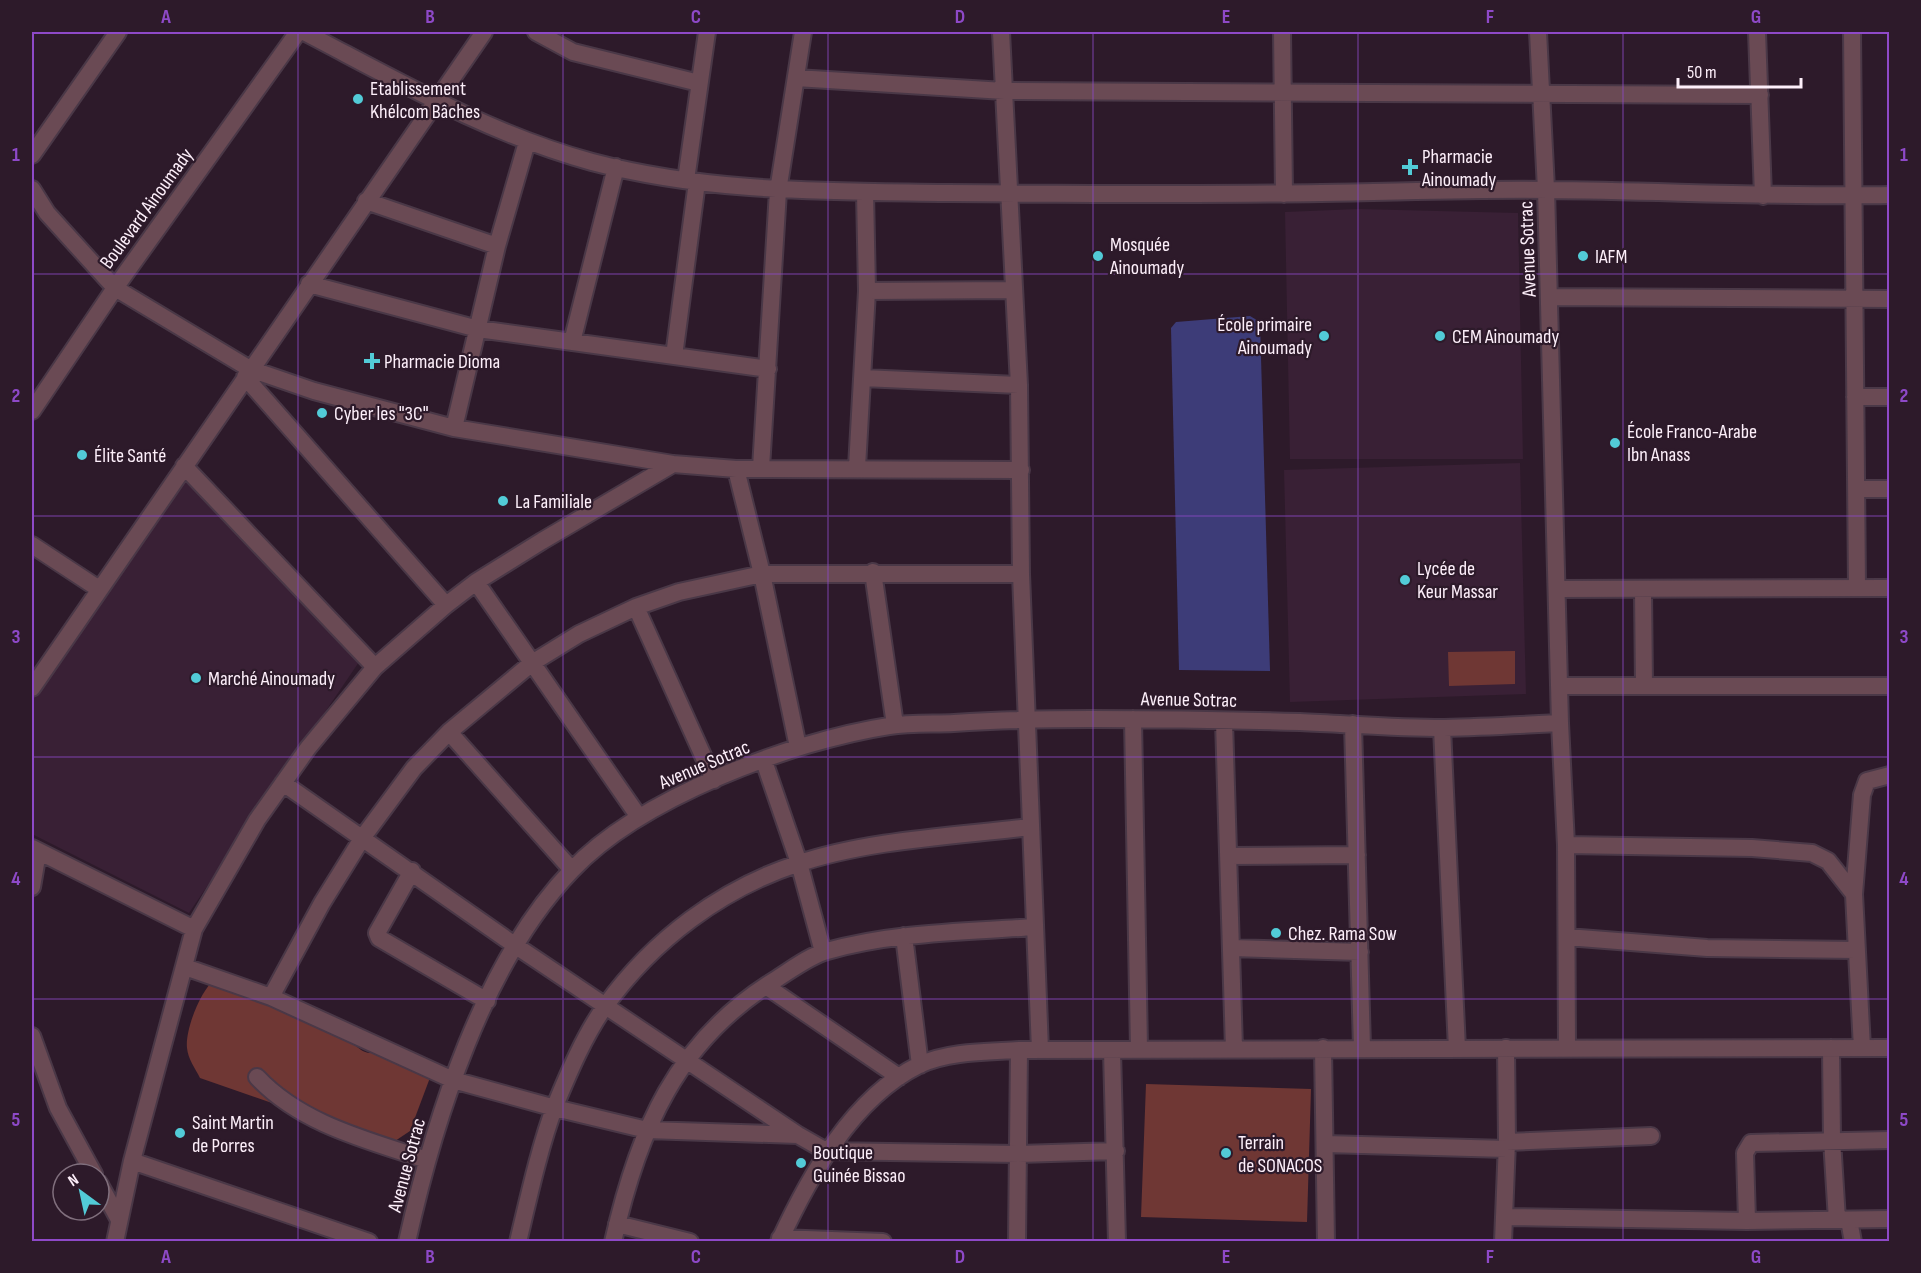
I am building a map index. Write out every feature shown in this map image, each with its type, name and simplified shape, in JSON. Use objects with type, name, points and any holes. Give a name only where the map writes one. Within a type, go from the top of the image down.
[{"type":"street","points":[[32,155],[118,32]]},
{"type":"street","name":"Boulevard Ainoumady","points":[[32,411],[115,288],[298,32]]},
{"type":"street","points":[[304,32],[472,120],[527,142],[616,167],[692,181],[778,191],[1284,194],[1546,189],[1763,196],[1890,195]]},
{"type":"street","points":[[32,688],[484,32]]},
{"type":"street","points":[[536,32],[573,52],[699,83]]},
{"type":"street","points":[[674,356],[692,181],[699,83],[707,32]]},
{"type":"street","points":[[762,468],[778,191],[803,32]]},
{"type":"street","points":[[1001,32],[1012,291],[1019,385],[1021,574],[1040,1050]]},
{"type":"street","points":[[1282,32],[1284,194]]},
{"type":"street","name":"Avenue Sotrac","points":[[408,1242],[427,1160],[453,1080],[487,1001],[516,946],[547,898],[591,852],[639,817],[714,780],[798,747],[895,725],[1026,719],[1133,719],[1442,728],[1560,723],[1546,189],[1538,32]]},
{"type":"street","points":[[1757,32],[1763,196]]},
{"type":"street","points":[[1852,32],[1857,588]]},
{"type":"street","points":[[796,78],[1004,91],[1282,94],[1760,94]]},
{"type":"street","points":[[454,428],[497,246],[527,142]]},
{"type":"street","points":[[572,342],[616,167]]},
{"type":"street","points":[[32,189],[47,213],[115,288],[248,373],[446,604]]},
{"type":"street","points":[[857,467],[867,291],[865,192]]},
{"type":"street","points":[[366,201],[497,246]]},
{"type":"street","points":[[309,284],[478,329],[768,369]]},
{"type":"street","points":[[867,291],[1012,291]]},
{"type":"street","points":[[1549,297],[1890,299]]},
{"type":"street","points":[[248,373],[454,428],[673,464],[736,468],[857,467],[1021,470]]},
{"type":"street","points":[[863,378],[1019,385]]},
{"type":"street","points":[[1855,397],[1890,397]]},
{"type":"street","points":[[115,1242],[118,1218],[132,1161],[194,929],[257,820],[283,783],[334,713],[375,667],[446,604],[476,582],[673,464]]},
{"type":"street","points":[[184,466],[375,667]]},
{"type":"street","points":[[736,468],[762,574],[798,747]]},
{"type":"street","points":[[1856,489],[1890,489]]},
{"type":"street","points":[[32,545],[99,589]]},
{"type":"street","points":[[271,997],[322,903],[363,837],[414,768],[449,732],[532,663],[579,634],[636,607],[679,592],[762,574],[873,572],[1021,574]]},
{"type":"street","points":[[873,572],[895,725]]},
{"type":"street","points":[[476,582],[639,817]]},
{"type":"street","points":[[1557,590],[1890,588]]},
{"type":"street","points":[[1643,591],[1644,686]]},
{"type":"street","points":[[636,607],[714,780]]},
{"type":"street","points":[[1560,686],[1890,686]]},
{"type":"street","points":[[1133,719],[1139,1049]]},
{"type":"street","points":[[1224,721],[1234,1049]]},
{"type":"street","points":[[1560,723],[1566,845],[1567,1048]]},
{"type":"street","points":[[1353,724],[1362,1048]]},
{"type":"street","points":[[1442,728],[1457,1049]]},
{"type":"street","points":[[449,732],[572,870]]},
{"type":"street","points":[[764,761],[799,863],[823,952]]},
{"type":"street","points":[[1862,1048],[1854,894],[1863,786],[1872,777],[1890,775]]},
{"type":"street","points":[[283,783],[516,946],[798,1135],[826,1151],[1018,1154],[1116,1151]]},
{"type":"street","points":[[518,1242],[555,1108],[591,1030],[606,1005],[671,935],[698,914],[757,880],[799,863],[913,840],[1030,827]]},
{"type":"street","points":[[1566,845],[1752,848],[1812,853],[1828,861],[1854,894]]},
{"type":"street","points":[[32,887],[35,850],[194,929]]},
{"type":"street","points":[[1228,856],[1357,855]]},
{"type":"street","points":[[412,872],[377,933],[379,938],[487,1001]]},
{"type":"street","points":[[613,1242],[647,1130],[670,1083],[686,1058],[721,1019],[766,986],[823,952],[904,936],[1034,927]]},
{"type":"street","points":[[904,936],[920,1065]]},
{"type":"street","points":[[1567,937],[1707,948],[1856,950]]},
{"type":"street","points":[[1232,948],[1360,952]]},
{"type":"street","points":[[185,967],[271,997],[453,1080],[555,1108],[647,1130],[798,1135]]},
{"type":"street","points":[[766,986],[899,1077]]},
{"type":"street","points":[[32,1036],[58,1108],[87,1162]]},
{"type":"street","points":[[1503,1242],[1507,1146],[1506,1047]]},
{"type":"street","points":[[1323,1048],[1326,1242]]},
{"type":"street","points":[[1832,1048],[1832,1140],[1843,1220],[1853,1242]]},
{"type":"street","points":[[883,1242],[779,1240],[826,1151],[853,1120],[899,1077],[920,1065],[959,1055],[1019,1050],[1139,1049],[1890,1048]]},
{"type":"street","points":[[1017,1242],[1019,1050]]},
{"type":"street","points":[[1112,1051],[1117,1242]]},
{"type":"street","points":[[256,1077],[277,1098],[314,1120],[427,1160]]},
{"type":"street","points":[[1325,1144],[1507,1146],[1650,1136]]},
{"type":"street","points":[[1748,1221],[1745,1153],[1751,1143],[1890,1140]]},
{"type":"street","points":[[132,1161],[369,1242]]},
{"type":"street","points":[[111,1205],[118,1218]]},
{"type":"street","points":[[1505,1217],[1748,1221],[1890,1219]]},
{"type":"street","points":[[617,1224],[690,1242]]},
{"type":"shaded area","name":"CEM Ainoumady","points":[[1358,209],[1518,213],[1523,459],[1290,459],[1285,212]]},
{"type":"shaded area","points":[[1250,316],[1260,322],[1270,671],[1179,670],[1171,328],[1176,322]]},
{"type":"shaded area","name":"Lycée de Keur Massar","points":[[1520,463],[1526,694],[1290,702],[1284,470]]},
{"type":"shaded area","name":"Marché Ainoumady","points":[[184,477],[361,659],[189,913],[32,834],[32,697]]},
{"type":"shaded area","points":[[1515,651],[1515,684],[1449,686],[1448,652]]},
{"type":"shaded area","points":[[215,979],[353,1043],[363,1051],[377,1052],[392,1042],[434,1067],[410,1131],[395,1141],[378,1140],[200,1078],[189,1056],[187,1040],[199,1001]]},
{"type":"shaded area","name":"Terrain de SONACOS","points":[[1146,1084],[1311,1089],[1307,1222],[1141,1217]]},
{"type":"place","name":"Etablissement Khélcom Bâches","points":[[358,99]]},
{"type":"place","name":"Pharmacie Ainoumady","points":[[1410,167]]},
{"type":"place","name":"Mosquée Ainoumady","points":[[1098,256]]},
{"type":"place","name":"IAFM","points":[[1583,256]]},
{"type":"place","name":"École primaire Ainoumady","points":[[1324,336]]},
{"type":"place","name":"CEM Ainoumady","points":[[1440,336]]},
{"type":"place","name":"Pharmacie Dioma","points":[[372,361]]},
{"type":"place","name":"Cyber les \"3C\"","points":[[322,413]]},
{"type":"place","name":"École Franco-Arabe Ibn Anass","points":[[1615,443]]},
{"type":"place","name":"Élite Santé","points":[[82,455]]},
{"type":"place","name":"La Familiale","points":[[503,501]]},
{"type":"place","name":"Lycée de Keur Massar","points":[[1405,580]]},
{"type":"place","name":"Marché Ainoumady","points":[[196,678]]},
{"type":"place","name":"Chez. Rama Sow","points":[[1276,933]]},
{"type":"place","name":"Saint Martin de Porres","points":[[180,1133]]},
{"type":"place","name":"Terrain de SONACOS","points":[[1226,1153]]},
{"type":"place","name":"Boutique Guinée Bissao","points":[[801,1163]]}]
